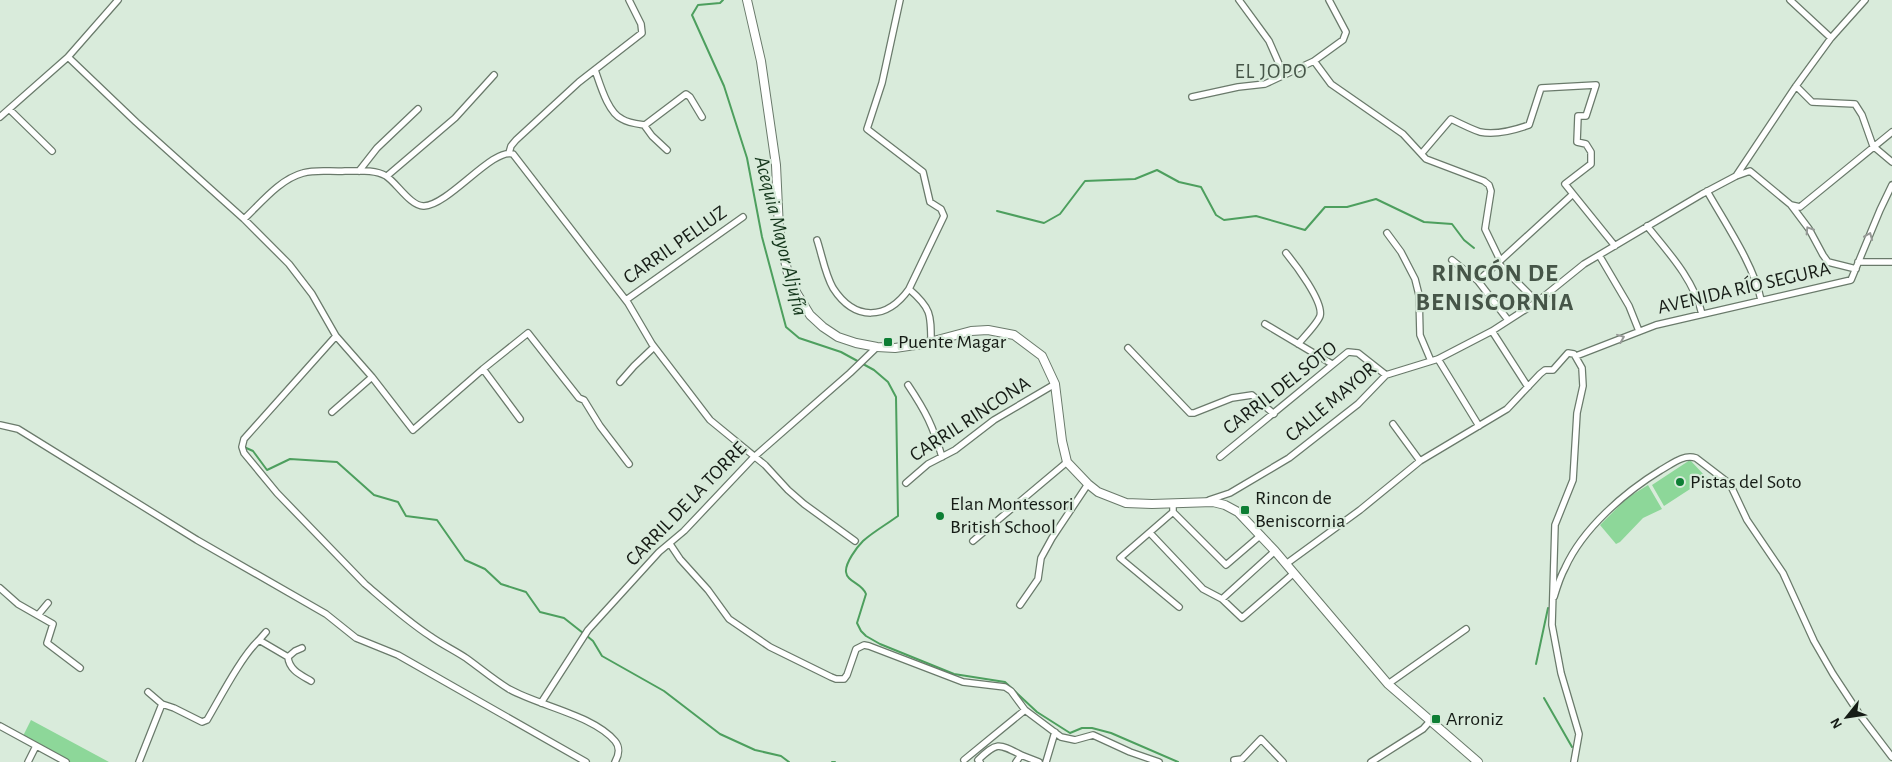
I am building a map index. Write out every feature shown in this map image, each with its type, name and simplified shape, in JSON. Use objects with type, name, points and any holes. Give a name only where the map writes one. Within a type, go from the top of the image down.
[{"type":"main road","points":[[747,0],[761,61],[768,108],[776,165],[779,230],[787,270],[793,287],[806,309],[823,327],[838,337],[856,343],[895,348],[931,342],[971,331],[988,330],[1014,335],[1042,356],[1054,384],[1067,462],[1088,484],[1098,492],[1126,503],[1220,503],[1238,512],[1262,535],[1388,684],[1478,762]]},
{"type":"street","points":[[0,117],[68,56],[118,0]]},
{"type":"street","points":[[509,153],[511,146],[516,140],[558,100],[642,33],[641,24],[629,0]]},
{"type":"street","points":[[817,240],[833,287],[843,299],[862,312],[873,314],[882,312],[900,301],[909,289],[944,216],[941,210],[930,202],[923,172],[867,129],[882,83],[900,0]]},
{"type":"street","points":[[1240,0],[1269,41],[1284,75]]},
{"type":"street","points":[[1192,97],[1238,87],[1265,84],[1314,62],[1343,40],[1346,32],[1329,0]]},
{"type":"street","points":[[1790,0],[1831,38]]},
{"type":"street","points":[[1736,176],[1796,86],[1831,38],[1865,0]]},
{"type":"street","points":[[68,56],[136,122],[244,220],[297,273],[324,312],[336,336],[372,377],[413,430],[528,333],[579,398],[584,400],[600,426],[630,464]]},
{"type":"street","points":[[1314,62],[1331,84],[1403,134],[1426,159],[1484,181],[1489,185],[1491,191],[1484,229],[1499,262],[1537,302]]},
{"type":"street","points":[[595,70],[605,96],[616,115],[621,119],[644,125],[648,124],[686,94],[690,97],[702,117]]},
{"type":"street","points":[[387,176],[455,118],[494,75]]},
{"type":"street","points":[[1422,153],[1451,119],[1480,132],[1490,133],[1521,128],[1529,125],[1541,88],[1596,85],[1586,116],[1578,116],[1578,142],[1586,144],[1591,152],[1591,164],[1564,184],[1615,246]]},
{"type":"street","points":[[1796,86],[1812,102],[1855,104],[1862,114],[1873,146],[1892,162]]},
{"type":"street","points":[[9,109],[52,151]]},
{"type":"street","points":[[359,171],[377,148],[418,109]]},
{"type":"street","points":[[644,125],[666,150]]},
{"type":"street","points":[[1791,205],[1800,207],[1892,132]]},
{"type":"street","points":[[244,220],[270,194],[296,176],[312,171],[375,172],[387,176],[416,204],[424,206],[435,203],[446,196],[497,158],[509,153],[517,157],[626,300],[654,347],[710,420],[765,465],[804,504],[855,541]]},
{"type":"street","points":[[1736,176],[1750,171],[1791,205],[1828,262],[1856,269]]},
{"type":"street","name":"CALLE MAYOR","points":[[1200,502],[1230,493],[1289,458],[1358,404],[1386,375],[1438,359],[1492,331],[1537,302],[1584,264],[1707,191],[1736,176]]},
{"type":"street","name":"AVENIDA RÍO SEGURA","points":[[1528,386],[1542,372],[1555,368],[1568,353],[1576,356],[1656,325],[1852,280],[1892,185]]},
{"type":"street","points":[[1707,191],[1749,266],[1759,288],[1761,300]]},
{"type":"street","points":[[1478,281],[1573,194]]},
{"type":"street","name":"CARRIL PELLUZ","points":[[626,300],[743,217]]},
{"type":"street","points":[[1647,226],[1682,271],[1698,298],[1702,314]]},
{"type":"street","points":[[1386,233],[1401,252],[1415,279],[1419,295],[1420,335],[1432,361]]},
{"type":"street","points":[[1286,254],[1304,276],[1320,310],[1319,318],[1298,344]]},
{"type":"street","points":[[1599,255],[1629,306],[1639,331]]},
{"type":"street","points":[[1452,260],[1478,281],[1508,320]]},
{"type":"street","points":[[1858,262],[1892,262]]},
{"type":"street","points":[[909,289],[928,309],[931,317],[931,342]]},
{"type":"street","points":[[1265,324],[1332,364]]},
{"type":"street","points":[[1286,564],[1354,515],[1420,461],[1507,409],[1528,386],[1492,331]]},
{"type":"street","points":[[336,336],[244,439],[242,447],[256,469],[277,493],[379,596],[428,635],[460,654],[507,688],[579,718],[608,735],[614,740],[619,750],[615,762]]},
{"type":"street","points":[[620,382],[654,347]]},
{"type":"street","name":"CARRIL DE LA TORRE","points":[[541,703],[588,630],[659,552],[670,544],[754,456],[850,373],[877,347]]},
{"type":"street","points":[[1128,348],[1190,413],[1232,398],[1252,395],[1274,414]]},
{"type":"street","name":"CARRIL DEL SOTO","points":[[1220,457],[1344,354],[1354,352],[1386,375]]},
{"type":"street","points":[[1574,762],[1579,734],[1561,673],[1552,625],[1552,601],[1555,525],[1572,480],[1577,413],[1583,386],[1582,368],[1576,356]]},
{"type":"street","points":[[1438,359],[1479,426]]},
{"type":"street","points":[[483,369],[520,418]]},
{"type":"street","points":[[332,412],[372,377]]},
{"type":"street","name":"CARRIL RINCONA","points":[[906,483],[928,464],[955,450],[1002,416],[1054,384]]},
{"type":"street","points":[[908,386],[924,409],[934,429],[942,457]]},
{"type":"street","points":[[0,424],[18,430],[198,540],[326,614],[356,638],[398,655],[586,762]]},
{"type":"street","points":[[1393,424],[1420,461]]},
{"type":"street","points":[[1552,601],[1565,566],[1600,518],[1642,481],[1682,458],[1690,456],[1696,458],[1730,484],[1748,520],[1784,573],[1814,640],[1833,674],[1860,715],[1892,757]]},
{"type":"street","points":[[973,541],[1067,462]]},
{"type":"street","points":[[1020,605],[1038,579],[1041,558],[1052,538],[1088,484]]},
{"type":"street","points":[[1230,493],[1229,500],[1238,512]]},
{"type":"street","points":[[1173,503],[1173,512],[1226,565],[1262,535]]},
{"type":"street","points":[[1173,512],[1120,558],[1179,607]]},
{"type":"street","points":[[1150,533],[1203,589],[1222,599],[1242,618],[1294,573]]},
{"type":"street","points":[[670,544],[680,559],[708,590],[729,620],[770,647],[831,677],[844,679],[856,649],[864,645],[963,682],[1005,687],[1011,691],[1025,710],[1068,739],[1075,740],[1093,735],[1158,762]]},
{"type":"street","points":[[1222,599],[1275,551]]},
{"type":"street","points":[[0,588],[18,604],[52,624],[47,643],[80,668]]},
{"type":"street","points":[[38,615],[48,603]]},
{"type":"street","points":[[1388,684],[1466,629]]},
{"type":"street","points":[[148,692],[162,704],[202,722],[207,720],[236,671],[254,645],[266,632]]},
{"type":"street","points":[[259,640],[288,657]]},
{"type":"street","points":[[288,657],[302,648]]},
{"type":"street","points":[[288,657],[289,664],[293,670],[311,681]]},
{"type":"street","points":[[139,762],[162,704]]},
{"type":"street","points":[[964,760],[1025,710]]},
{"type":"street","points":[[1372,762],[1423,729],[1431,720]]},
{"type":"street","points":[[0,735],[2,727],[66,762]]},
{"type":"street","points":[[1046,762],[1055,732]]},
{"type":"street","points":[[1234,760],[1242,759],[1260,739],[1283,762]]},
{"type":"street","points":[[980,762],[978,760],[992,746],[1001,745],[1039,762]]},
{"type":"street","points":[[28,762],[36,746]]},
{"type":"street","points":[[1016,762],[1021,755]]},
{"type":"green space","name":"Pistas del Soto","points":[[1690,460],[1707,478],[1664,506],[1652,485]]},
{"type":"green space","points":[[1648,485],[1662,509],[1643,518],[1616,544],[1600,525],[1627,498]]},
{"type":"green space","points":[[31,720],[109,762],[66,762],[23,736]]},
{"type":"waterway","name":"Acequia Mayor Aljufía","points":[[723,0],[720,3],[698,5],[692,15],[724,86],[747,158],[762,237],[786,327],[799,338],[841,352],[874,370],[888,382],[896,397],[898,516],[863,541],[852,555],[846,568],[849,578],[861,587],[866,594],[857,623],[861,631],[880,644],[954,674],[1005,682],[1037,712],[1070,733],[1082,728],[1092,728],[1111,733],[1178,762]]},
{"type":"waterway","points":[[997,211],[1044,223],[1060,214],[1085,181],[1135,179],[1157,170],[1179,182],[1201,187],[1216,215],[1224,220],[1256,216],[1305,230],[1325,207],[1347,207],[1376,199],[1424,222],[1452,224],[1464,240],[1474,248]]},
{"type":"waterway","points":[[244,447],[253,451],[267,470],[290,459],[337,462],[374,495],[398,502],[406,516],[437,520],[465,560],[485,569],[501,584],[526,592],[540,612],[564,618],[583,633]]},
{"type":"waterway","points":[[1536,664],[1548,608]]},
{"type":"waterway","points":[[587,636],[593,641],[602,656],[664,691],[720,734],[755,750],[781,756],[789,762]]},
{"type":"waterway","points":[[1544,698],[1572,747]]},
{"type":"place","name":"Puente Magar","points":[[888,342]]},
{"type":"place","name":"Pistas del Soto","points":[[1680,482]]},
{"type":"place","name":"Rincon de Beniscornia","points":[[1245,510]]},
{"type":"place","name":"Elan Montessori British School","points":[[940,516]]},
{"type":"place","name":"Arroniz","points":[[1436,719]]},
{"type":"district","name":"EL JOPO","points":[[1271,71]]},
{"type":"district","name":"RINCÓN DE BENISCORNIA","points":[[1495,288]]}]
